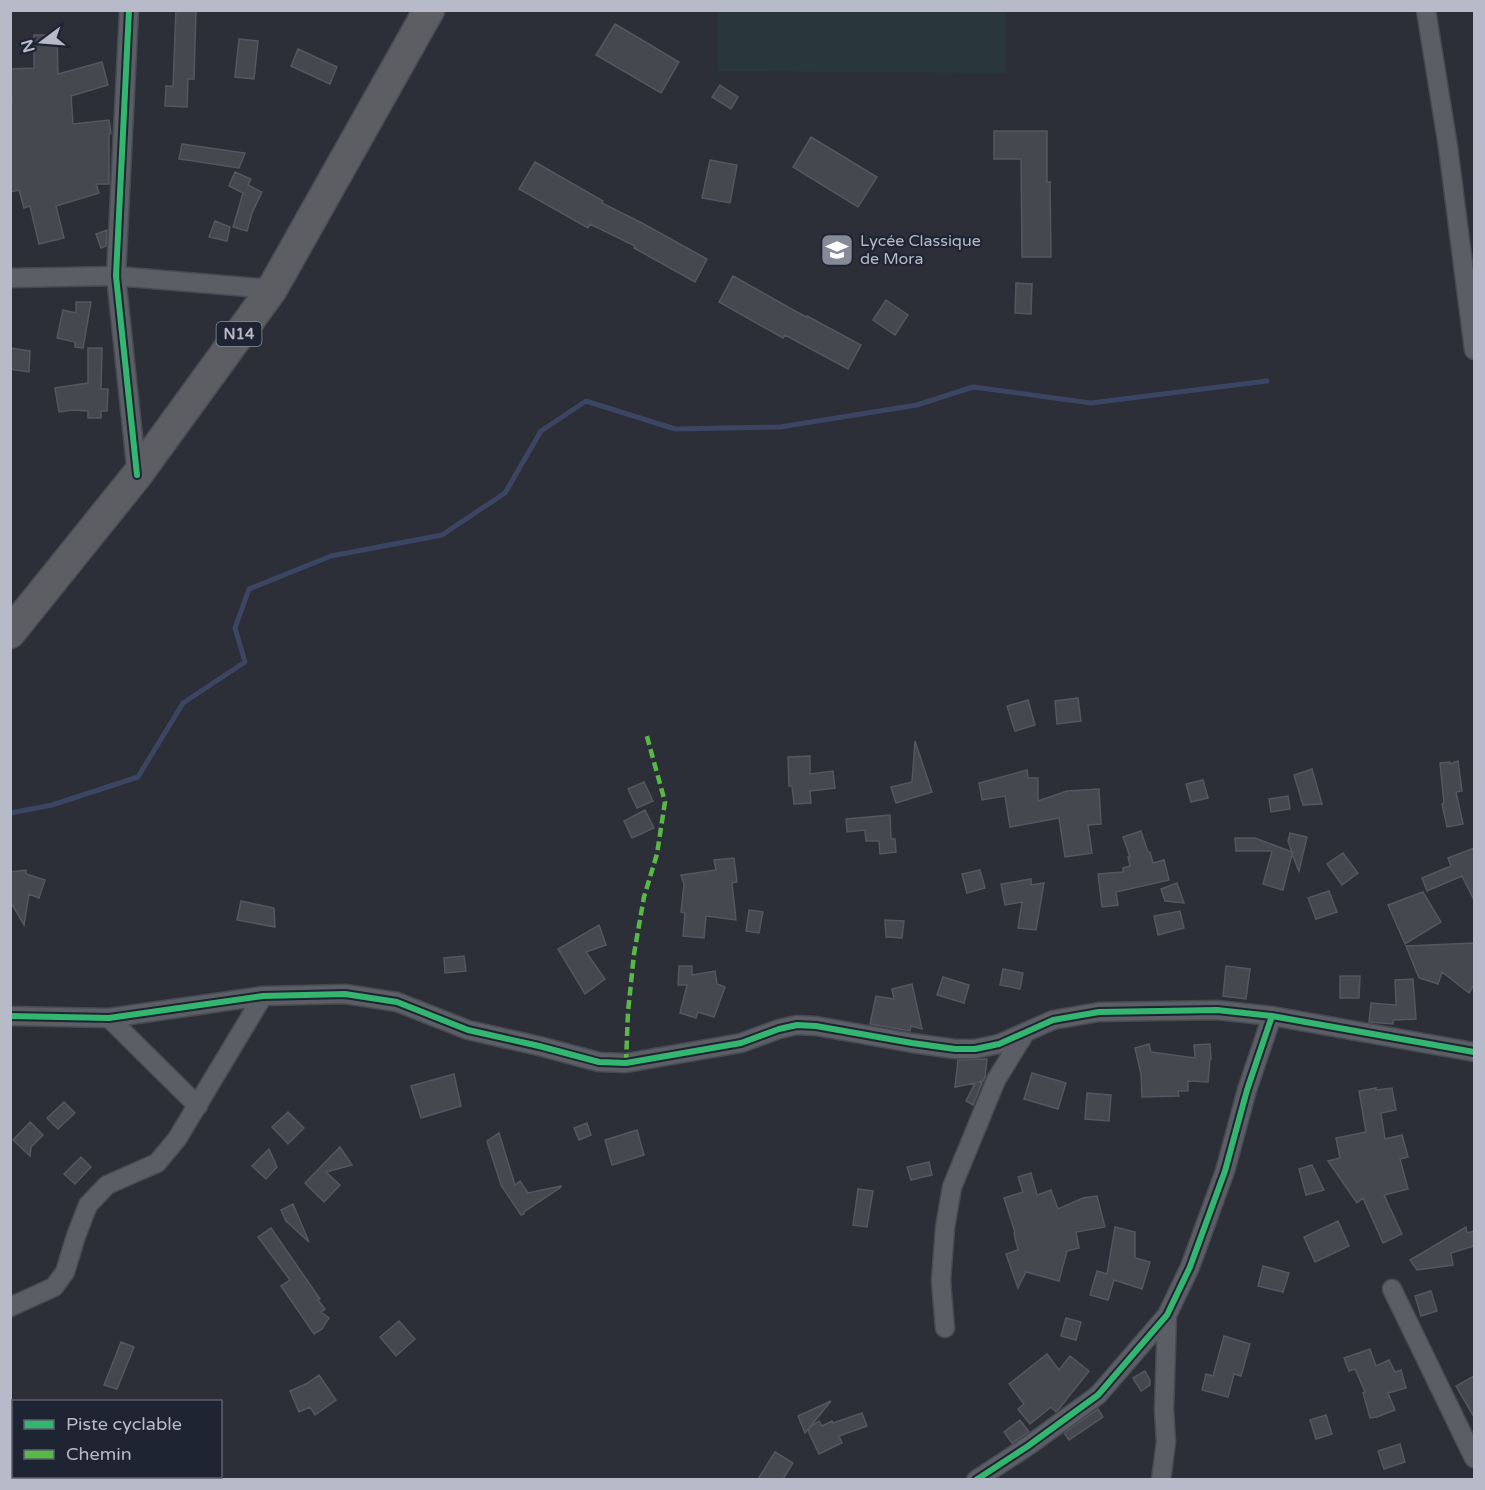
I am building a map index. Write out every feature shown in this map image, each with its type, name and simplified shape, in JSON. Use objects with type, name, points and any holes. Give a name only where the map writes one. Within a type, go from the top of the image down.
[{"type":"highway","name":"N14","points":[[10,633],[137,475],[272,289],[429,10]]},
{"type":"street","points":[[129,10],[116,276],[137,475]]},
{"type":"street","points":[[1426,10],[1448,147],[1474,350]]},
{"type":"street","points":[[10,278],[116,276],[272,289]]},
{"type":"street","points":[[10,1016],[109,1018],[264,996],[345,994],[397,1002],[468,1030],[599,1062],[626,1063],[741,1043],[797,1025],[816,1026],[912,1043],[975,1049],[999,1044],[1053,1020],[1099,1012],[1217,1010],[1272,1016],[1474,1052]]},
{"type":"street","points":[[11,1302],[54,1287],[65,1272],[88,1205],[107,1185],[157,1163],[177,1139],[264,996]]},
{"type":"street","points":[[976,1479],[1028,1446],[1098,1395],[1167,1315],[1191,1268],[1221,1182],[1246,1090],[1272,1016]]},
{"type":"street","points":[[109,1018],[198,1106]]},
{"type":"street","points":[[945,1328],[941,1281],[945,1228],[952,1187],[996,1080],[1025,1033]]},
{"type":"street","points":[[1392,1289],[1474,1458]]},
{"type":"street","points":[[1161,1479],[1166,1442],[1164,1410],[1167,1315]]},
{"type":"shaded area","points":[[718,11],[1006,11],[1006,73],[718,71]]},
{"type":"building","points":[[176,10],[196,10],[194,79],[188,79],[187,107],[165,106],[166,86],[173,86]]},
{"type":"building","points":[[615,24],[679,62],[661,93],[596,55]]},
{"type":"building","points":[[34,35],[57,35],[58,74],[102,62],[108,85],[71,96],[73,124],[109,120],[111,133],[109,134],[109,184],[96,184],[99,193],[56,206],[64,238],[39,244],[30,206],[24,208],[19,190],[10,192],[10,104],[12,103],[10,69],[34,68]]},
{"type":"building","points":[[239,39],[258,41],[254,79],[235,77]]},
{"type":"building","points":[[298,49],[337,67],[330,84],[291,66]]},
{"type":"building","points":[[720,85],[738,97],[731,109],[712,97]]},
{"type":"building","points":[[994,131],[1047,131],[1051,257],[1022,257],[1021,159],[994,159]]},
{"type":"building","points":[[811,137],[877,177],[858,207],[793,167]]},
{"type":"building","points":[[182,144],[245,153],[239,168],[179,159]]},
{"type":"building","points":[[710,160],[737,165],[730,203],[702,198]]},
{"type":"building","points":[[535,162],[603,201],[602,203],[707,259],[695,282],[634,248],[635,246],[590,224],[588,228],[519,189]]},
{"type":"building","points":[[235,172],[251,179],[248,185],[262,192],[247,231],[233,227],[243,193],[229,186]]},
{"type":"building","points":[[215,221],[230,227],[227,241],[209,237]]},
{"type":"building","points":[[107,230],[106,246],[101,248],[96,234]]},
{"type":"building","points":[[733,276],[861,345],[848,369],[785,335],[783,338],[719,302]]},
{"type":"building","points":[[1016,283],[1032,284],[1031,314],[1015,313]]},
{"type":"building","points":[[886,300],[908,315],[895,335],[873,320]]},
{"type":"building","points":[[76,302],[91,302],[83,348],[75,347],[75,342],[57,338],[63,310],[76,313]]},
{"type":"building","points":[[10,348],[30,351],[29,372],[10,369]]},
{"type":"building","points":[[88,348],[102,348],[101,389],[108,389],[107,411],[101,411],[101,418],[88,418],[88,411],[59,412],[55,388],[88,383]]},
{"type":"building","points":[[1078,698],[1081,721],[1057,724],[1055,701]]},
{"type":"building","points":[[1028,700],[1035,725],[1015,731],[1007,706]]},
{"type":"building","points":[[915,741],[932,792],[896,803],[891,787],[912,782]]},
{"type":"building","points":[[810,756],[810,774],[833,771],[835,788],[810,791],[811,803],[794,804],[792,786],[789,786],[788,757]]},
{"type":"building","points":[[1458,761],[1462,791],[1456,792],[1463,824],[1447,827],[1442,804],[1444,803],[1440,763],[1450,762],[1450,764]]},
{"type":"building","points":[[1312,769],[1322,804],[1303,805],[1294,775]]},
{"type":"building","points":[[1027,770],[1028,778],[1038,778],[1038,801],[1067,791],[1099,789],[1101,824],[1088,825],[1092,853],[1065,857],[1059,818],[1010,827],[1005,796],[982,800],[979,783]]},
{"type":"building","points":[[1203,780],[1208,798],[1191,802],[1186,784]]},
{"type":"building","points":[[644,782],[653,801],[637,808],[628,789]]},
{"type":"building","points":[[1288,796],[1290,809],[1271,812],[1269,799]]},
{"type":"building","points":[[645,810],[654,828],[632,838],[624,821]]},
{"type":"building","points":[[890,815],[891,839],[895,839],[896,852],[880,854],[879,841],[866,841],[865,830],[847,832],[846,819]]},
{"type":"building","points":[[1141,831],[1153,863],[1164,860],[1169,880],[1116,892],[1118,905],[1102,907],[1098,874],[1123,872],[1123,868],[1130,866],[1128,857],[1130,857],[1123,837]]},
{"type":"building","points":[[1290,833],[1307,837],[1299,871],[1292,854],[1283,890],[1263,884],[1272,851],[1236,851],[1235,838],[1255,838],[1292,852],[1288,841]]},
{"type":"building","points":[[1474,848],[1474,900],[1462,876],[1427,891],[1422,878],[1451,866],[1448,858]]},
{"type":"building","points":[[1343,853],[1358,873],[1342,885],[1327,864]]},
{"type":"building","points":[[734,858],[737,882],[732,883],[736,920],[706,916],[704,938],[683,936],[685,913],[681,912],[684,884],[681,875],[716,870],[714,860]]},
{"type":"building","points":[[26,870],[26,874],[45,880],[39,898],[29,894],[24,925],[10,901],[10,872]]},
{"type":"building","points":[[980,870],[985,888],[967,893],[962,874]]},
{"type":"building","points":[[1031,879],[1031,885],[1044,883],[1036,930],[1018,928],[1022,902],[1005,905],[1001,884]]},
{"type":"building","points":[[1177,883],[1184,903],[1165,901],[1161,889]]},
{"type":"building","points":[[1329,891],[1337,912],[1316,919],[1308,898]]},
{"type":"building","points":[[1423,892],[1441,922],[1405,944],[1388,905]]},
{"type":"building","points":[[241,901],[274,908],[275,927],[237,920]]},
{"type":"building","points":[[749,910],[763,912],[759,933],[746,931]]},
{"type":"building","points":[[1180,911],[1184,928],[1158,935],[1154,916]]},
{"type":"building","points":[[885,920],[904,921],[902,938],[886,937]]},
{"type":"building","points":[[599,925],[606,945],[586,952],[605,979],[585,994],[558,949]]},
{"type":"building","points":[[1474,943],[1474,985],[1469,993],[1442,972],[1438,984],[1419,978],[1406,946]]},
{"type":"building","points":[[464,956],[466,971],[445,973],[444,958]]},
{"type":"building","points":[[679,966],[692,966],[692,975],[715,971],[717,984],[725,987],[714,1017],[698,1012],[696,1018],[680,1013],[687,985],[678,985]]},
{"type":"building","points":[[1226,966],[1250,969],[1246,999],[1223,996]]},
{"type":"building","points":[[1003,969],[1023,973],[1020,989],[1000,985]]},
{"type":"building","points":[[1340,976],[1360,976],[1359,998],[1340,998]]},
{"type":"building","points":[[943,977],[969,985],[964,1003],[937,995]]},
{"type":"building","points":[[1413,979],[1416,1019],[1393,1020],[1393,1024],[1369,1022],[1371,1003],[1396,1005],[1395,980]]},
{"type":"building","points":[[912,984],[922,1029],[911,1026],[910,1031],[870,1024],[876,996],[894,999],[892,989]]},
{"type":"building","points":[[1149,1044],[1151,1052],[1195,1058],[1194,1045],[1210,1044],[1208,1082],[1188,1081],[1188,1091],[1178,1091],[1179,1096],[1142,1097],[1141,1074],[1135,1048]]},
{"type":"building","points":[[987,1059],[985,1077],[979,1082],[982,1083],[973,1105],[966,1101],[975,1083],[955,1087],[958,1060]]},
{"type":"building","points":[[1032,1073],[1066,1083],[1058,1109],[1024,1099]]},
{"type":"building","points":[[454,1074],[461,1106],[421,1118],[411,1086]]},
{"type":"building","points":[[1376,1088],[1376,1090],[1392,1088],[1396,1110],[1381,1113],[1385,1139],[1402,1135],[1408,1157],[1400,1159],[1408,1189],[1384,1195],[1402,1234],[1383,1243],[1363,1198],[1357,1203],[1328,1161],[1340,1158],[1336,1138],[1366,1132],[1359,1091]]},
{"type":"building","points":[[1087,1093],[1111,1095],[1109,1121],[1085,1119]]},
{"type":"building","points":[[64,1102],[75,1113],[58,1129],[47,1118]]},
{"type":"building","points":[[288,1112],[304,1128],[288,1144],[272,1127]]},
{"type":"building","points":[[30,1122],[43,1135],[31,1147],[30,1156],[13,1140]]},
{"type":"building","points":[[587,1123],[591,1135],[579,1140],[574,1128]]},
{"type":"building","points":[[637,1130],[644,1155],[612,1165],[605,1140]]},
{"type":"building","points":[[499,1133],[515,1185],[520,1181],[528,1193],[561,1186],[521,1215],[501,1185],[487,1141]]},
{"type":"building","points":[[340,1147],[352,1165],[326,1172],[340,1185],[324,1202],[305,1183]]},
{"type":"building","points":[[269,1149],[277,1167],[266,1179],[252,1166]]},
{"type":"building","points":[[81,1157],[91,1167],[75,1184],[64,1174]]},
{"type":"building","points":[[929,1162],[932,1175],[911,1180],[907,1167]]},
{"type":"building","points":[[1312,1165],[1324,1190],[1306,1195],[1299,1169]]},
{"type":"building","points":[[1031,1173],[1037,1195],[1051,1190],[1058,1209],[1083,1198],[1097,1196],[1105,1227],[1076,1232],[1079,1248],[1067,1251],[1059,1281],[1026,1272],[1018,1288],[1006,1254],[1018,1250],[1004,1198],[1023,1192],[1018,1177]]},
{"type":"building","points":[[858,1189],[873,1191],[867,1227],[853,1225]]},
{"type":"building","points":[[293,1204],[309,1242],[286,1221],[281,1210]]},
{"type":"building","points":[[1338,1221],[1349,1246],[1315,1262],[1304,1237]]},
{"type":"building","points":[[1115,1227],[1135,1232],[1135,1258],[1150,1262],[1142,1289],[1114,1280],[1108,1300],[1090,1295],[1097,1271],[1107,1274]]},
{"type":"building","points":[[1466,1227],[1467,1233],[1474,1231],[1474,1246],[1451,1253],[1453,1265],[1417,1270],[1410,1260]]},
{"type":"building","points":[[271,1228],[320,1299],[318,1300],[325,1309],[321,1312],[329,1318],[322,1329],[314,1334],[281,1286],[290,1280],[258,1237]]},
{"type":"building","points":[[1263,1266],[1289,1273],[1283,1292],[1258,1286]]},
{"type":"building","points":[[1431,1291],[1437,1311],[1421,1316],[1415,1296]]},
{"type":"building","points":[[1066,1318],[1081,1322],[1076,1340],[1061,1336]]},
{"type":"building","points":[[399,1321],[415,1339],[396,1356],[380,1337]]},
{"type":"building","points":[[1224,1336],[1250,1344],[1241,1376],[1234,1374],[1228,1397],[1202,1390],[1206,1374],[1213,1376]]},
{"type":"building","points":[[121,1342],[134,1347],[117,1389],[104,1385]]},
{"type":"building","points":[[1370,1349],[1376,1366],[1389,1360],[1395,1372],[1401,1370],[1406,1388],[1388,1393],[1395,1410],[1370,1418],[1363,1393],[1365,1392],[1355,1369],[1349,1371],[1344,1358]]},
{"type":"building","points":[[1047,1354],[1059,1370],[1070,1356],[1089,1371],[1056,1412],[1051,1407],[1030,1424],[1018,1409],[1024,1404],[1009,1384]]},
{"type":"building","points":[[1145,1371],[1150,1385],[1141,1391],[1133,1378]]},
{"type":"building","points":[[319,1375],[336,1400],[315,1415],[310,1407],[299,1412],[290,1391]]},
{"type":"building","points":[[1474,1376],[1474,1417],[1456,1386]]},
{"type":"building","points":[[831,1401],[805,1433],[798,1416]]},
{"type":"building","points":[[1098,1409],[1103,1417],[1069,1440],[1064,1433]]},
{"type":"building","points":[[862,1413],[867,1426],[839,1436],[842,1443],[819,1454],[809,1428],[819,1421],[822,1426]]},
{"type":"building","points":[[1326,1415],[1332,1434],[1316,1439],[1310,1420]]},
{"type":"building","points":[[1020,1420],[1029,1432],[1012,1443],[1004,1432]]},
{"type":"building","points":[[1400,1444],[1405,1462],[1384,1469],[1378,1451]]},
{"type":"building","points":[[775,1452],[793,1463],[783,1479],[758,1479]]},
{"type":"waterway","points":[[10,813],[52,805],[138,777],[183,703],[245,662],[235,628],[249,589],[331,556],[442,535],[505,493],[541,431],[586,401],[675,429],[780,427],[917,405],[973,387],[1091,403],[1267,381]]},
{"type":"marked path","points":[[626,1063],[634,954],[644,897],[657,854],[665,802],[646,733]]},
{"type":"cycle path","points":[[129,10],[116,276],[137,475]]},
{"type":"cycle path","points":[[10,1016],[109,1018],[263,996],[345,994],[397,1002],[468,1030],[599,1062],[626,1063],[741,1043],[797,1025],[816,1026],[955,1049],[975,1049],[999,1044],[1053,1020],[1099,1012],[1217,1010],[1272,1016]]},
{"type":"cycle path","points":[[976,1480],[1028,1446],[1098,1395],[1167,1315],[1190,1267],[1225,1171],[1247,1090],[1272,1016],[1474,1052]]},
{"type":"place","name":"Lycée Classique de Mora","points":[[837,250]]}]
